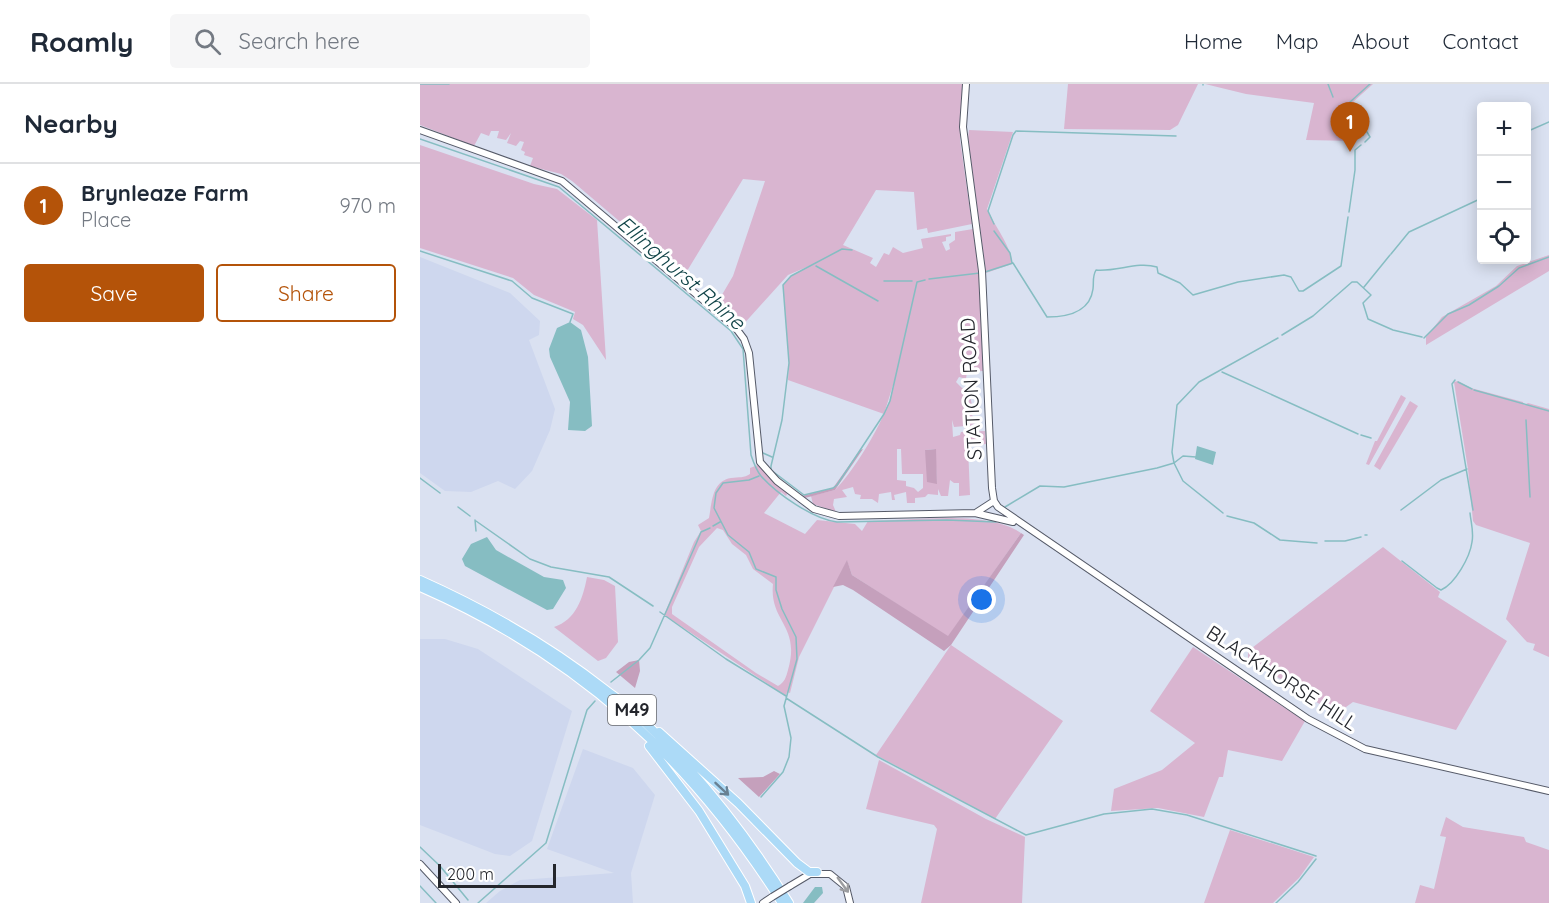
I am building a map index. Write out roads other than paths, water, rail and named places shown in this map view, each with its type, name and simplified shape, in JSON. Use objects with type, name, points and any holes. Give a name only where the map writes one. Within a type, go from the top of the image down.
[{"type":"highway","name":"M49","points":[[420,580],[506,622],[555,653],[631,709],[684,752],[797,863],[809,872],[817,872]]},
{"type":"highway","name":"M49","points":[[420,587],[505,629],[560,664],[610,701],[707,798],[758,865],[782,903]]},
{"type":"highway","name":"M49","points":[[610,701],[672,773],[699,811],[746,886],[752,903]]},
{"type":"highway","name":"M49","points":[[631,709],[714,795],[764,862],[789,903]]},
{"type":"main road","name":"STATION ROAD","points":[[966,84],[963,127],[982,273],[994,501]]},
{"type":"main road","points":[[420,130],[562,181],[735,327],[744,339],[749,353],[760,462],[777,481],[814,509],[826,514],[865,516],[975,513],[1006,519],[1025,527]]},
{"type":"main road","points":[[975,513],[994,501],[1025,527]]},
{"type":"main road","name":"BLACKHORSE HILL","points":[[1025,527],[1068,553],[1308,719],[1353,745],[1549,791]]},
{"type":"main road","points":[[420,864],[456,903]]},
{"type":"main road","points":[[763,903],[817,872],[830,874],[843,882],[849,892],[850,903]]},
{"type":"waterway","name":"Ellinghurst Rhine","points":[[420,84],[449,84]]},
{"type":"waterway","points":[[1328,84],[1333,97]]},
{"type":"waterway","points":[[1350,102],[1370,84]]},
{"type":"waterway","points":[[1347,105],[1341,112],[1361,127]]},
{"type":"waterway","points":[[1531,130],[1549,122]]},
{"type":"waterway","points":[[994,224],[988,211],[1016,131],[1176,136]]},
{"type":"waterway","points":[[1365,142],[1370,137],[1367,132]]},
{"type":"waterway","name":"Ellinghurst Rhine","points":[[420,139],[559,187],[731,331],[743,349],[751,455],[759,474],[796,505],[817,516],[837,522],[947,520],[996,522]]},
{"type":"waterway","points":[[1349,212],[1355,170],[1355,150],[1361,145]]},
{"type":"waterway","points":[[1391,254],[1409,232],[1477,200]]},
{"type":"waterway","points":[[985,272],[1013,263],[1047,317],[1070,314],[1082,308],[1091,297],[1096,270],[1134,266],[1157,267],[1158,273],[1180,283],[1193,295],[1238,282],[1284,275],[1291,277],[1299,291],[1303,291],[1341,266],[1348,217]]},
{"type":"waterway","points":[[994,231],[1010,253],[1012,263]]},
{"type":"waterway","points":[[852,250],[842,249],[791,276],[783,285],[789,363],[782,420],[771,470],[804,495],[837,485],[884,414],[890,401],[917,282],[925,280]]},
{"type":"waterway","points":[[420,251],[512,281],[532,298],[573,314],[570,322]]},
{"type":"waterway","points":[[1364,287],[1390,255]]},
{"type":"waterway","points":[[1424,338],[1448,314],[1469,305],[1499,286],[1519,268],[1549,257]]},
{"type":"waterway","points":[[816,266],[878,301]]},
{"type":"waterway","points":[[929,279],[980,273]]},
{"type":"waterway","points":[[884,281],[912,281]]},
{"type":"waterway","points":[[1282,335],[1313,316],[1352,282],[1357,282],[1371,295],[1363,303],[1368,319],[1393,330],[1422,337]]},
{"type":"waterway","points":[[1223,513],[1183,481],[1174,463],[1172,452],[1177,405],[1199,382],[1278,338]]},
{"type":"waterway","points":[[1222,372],[1358,434]]},
{"type":"waterway","points":[[1455,380],[1452,384],[1473,510]]},
{"type":"waterway","points":[[1458,382],[1472,389]]},
{"type":"waterway","points":[[1474,390],[1549,411]]},
{"type":"waterway","points":[[1526,420],[1530,497]]},
{"type":"waterway","points":[[1361,435],[1371,438]]},
{"type":"waterway","points":[[763,453],[772,457]]},
{"type":"waterway","points":[[1005,507],[1040,486],[1064,487],[1157,468],[1174,463],[1183,456],[1196,457]]},
{"type":"waterway","points":[[1401,510],[1441,480],[1467,469]]},
{"type":"waterway","points":[[759,476],[749,480],[723,483],[716,493],[714,508],[728,535],[749,552],[756,569],[776,577],[776,590],[782,609],[796,637],[797,659],[784,706],[791,738],[789,757],[783,772],[761,797]]},
{"type":"waterway","points":[[420,478],[440,493]]},
{"type":"waterway","points":[[458,507],[470,516]]},
{"type":"waterway","points":[[1402,561],[1437,588],[1441,590],[1446,587],[1461,569],[1471,548],[1473,535],[1470,513]]},
{"type":"waterway","points":[[1227,516],[1254,523],[1280,540],[1317,543]]},
{"type":"waterway","points":[[475,520],[476,531]]},
{"type":"waterway","points":[[476,521],[530,559],[551,567],[609,577],[653,606]]},
{"type":"waterway","points":[[713,526],[720,522]]},
{"type":"waterway","points":[[611,682],[639,660],[650,648],[701,532],[710,528]]},
{"type":"waterway","points":[[1325,541],[1345,541],[1361,537]]},
{"type":"waterway","points":[[660,612],[726,659],[786,696]]},
{"type":"waterway","points":[[786,698],[878,757],[1026,835],[1104,814],[1152,809],[1187,815],[1316,856]]},
{"type":"waterway","points":[[478,903],[546,843],[587,710],[595,701]]},
{"type":"waterway","points":[[420,847],[440,866],[468,900]]},
{"type":"waterway","points":[[1276,903],[1298,882],[1316,859]]},
{"type":"waterway","points":[[420,886],[436,903]]},
{"type":"place","name":"Brynleaze Farm","points":[[1350,152]]}]
